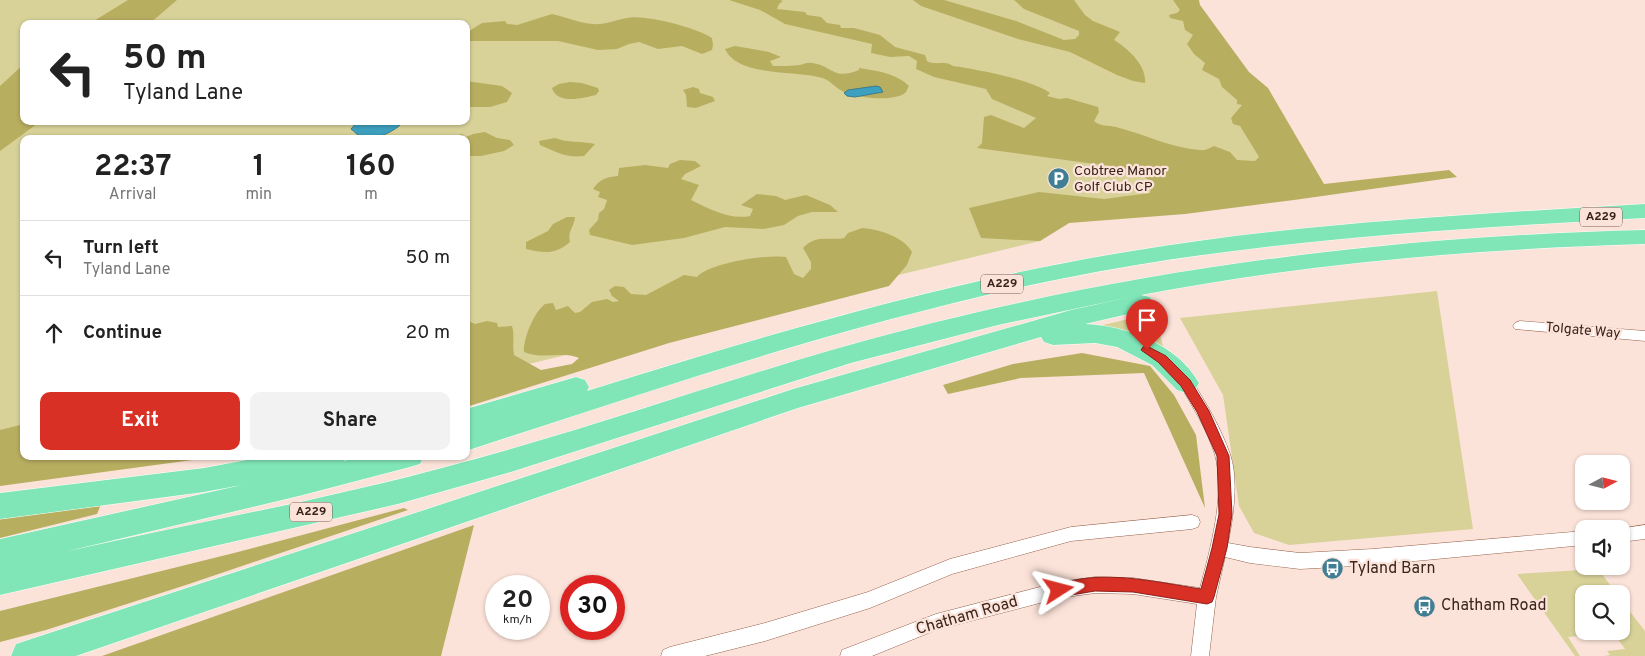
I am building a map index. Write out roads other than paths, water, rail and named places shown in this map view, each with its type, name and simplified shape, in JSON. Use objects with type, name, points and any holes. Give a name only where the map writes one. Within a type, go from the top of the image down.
[{"type":"highway","points":[[1556,217],[1645,212]]},
{"type":"highway","name":"A229","points":[[470,439],[787,340],[946,298],[1060,271],[1214,247],[1393,226],[1556,217],[1645,217]]},
{"type":"highway","name":"A229","points":[[0,581],[322,509],[445,479],[518,459],[832,359],[1014,312],[1216,274],[1359,255],[1488,244],[1645,237]]},
{"type":"highway","points":[[28,656],[792,399],[1071,319],[1359,255]]},
{"type":"highway","points":[[470,419],[778,327],[859,308],[946,298]]},
{"type":"highway","points":[[877,374],[942,362],[1056,336],[1086,333],[1112,336],[1132,342],[1162,359],[1186,383]]},
{"type":"highway","points":[[470,429],[538,417]]},
{"type":"highway","points":[[0,506],[204,480],[311,460]]},
{"type":"highway","name":"A229","points":[[0,553],[299,484],[394,460]]},
{"type":"street","name":"Tolgate Way","points":[[1520,326],[1645,336]]},
{"type":"street","points":[[1186,383],[1203,411],[1223,456],[1225,514],[1220,548],[1207,597],[1200,656]]},
{"type":"street","points":[[670,656],[794,623],[870,600],[950,567],[1071,534],[1192,522]]},
{"type":"street","points":[[1630,534],[1645,532]]},
{"type":"street","points":[[1220,548],[1250,555],[1300,561],[1373,557],[1575,539]]},
{"type":"street","name":"Chatham Road","points":[[849,656],[936,622],[1059,590],[1095,585],[1133,586],[1207,597]]},
{"type":"water","points":[[880,87],[883,92],[855,97],[847,96],[844,93],[848,90]]},
{"type":"water","points":[[354,125],[400,125],[384,135],[359,135],[351,129]]},
{"type":"place","name":"Cobtree Manor Golf Club CP","points":[[1058,179]]},
{"type":"place","name":"Tyland Barn","points":[[1333,569]]},
{"type":"place","name":"Chatham Road","points":[[1425,606]]}]
